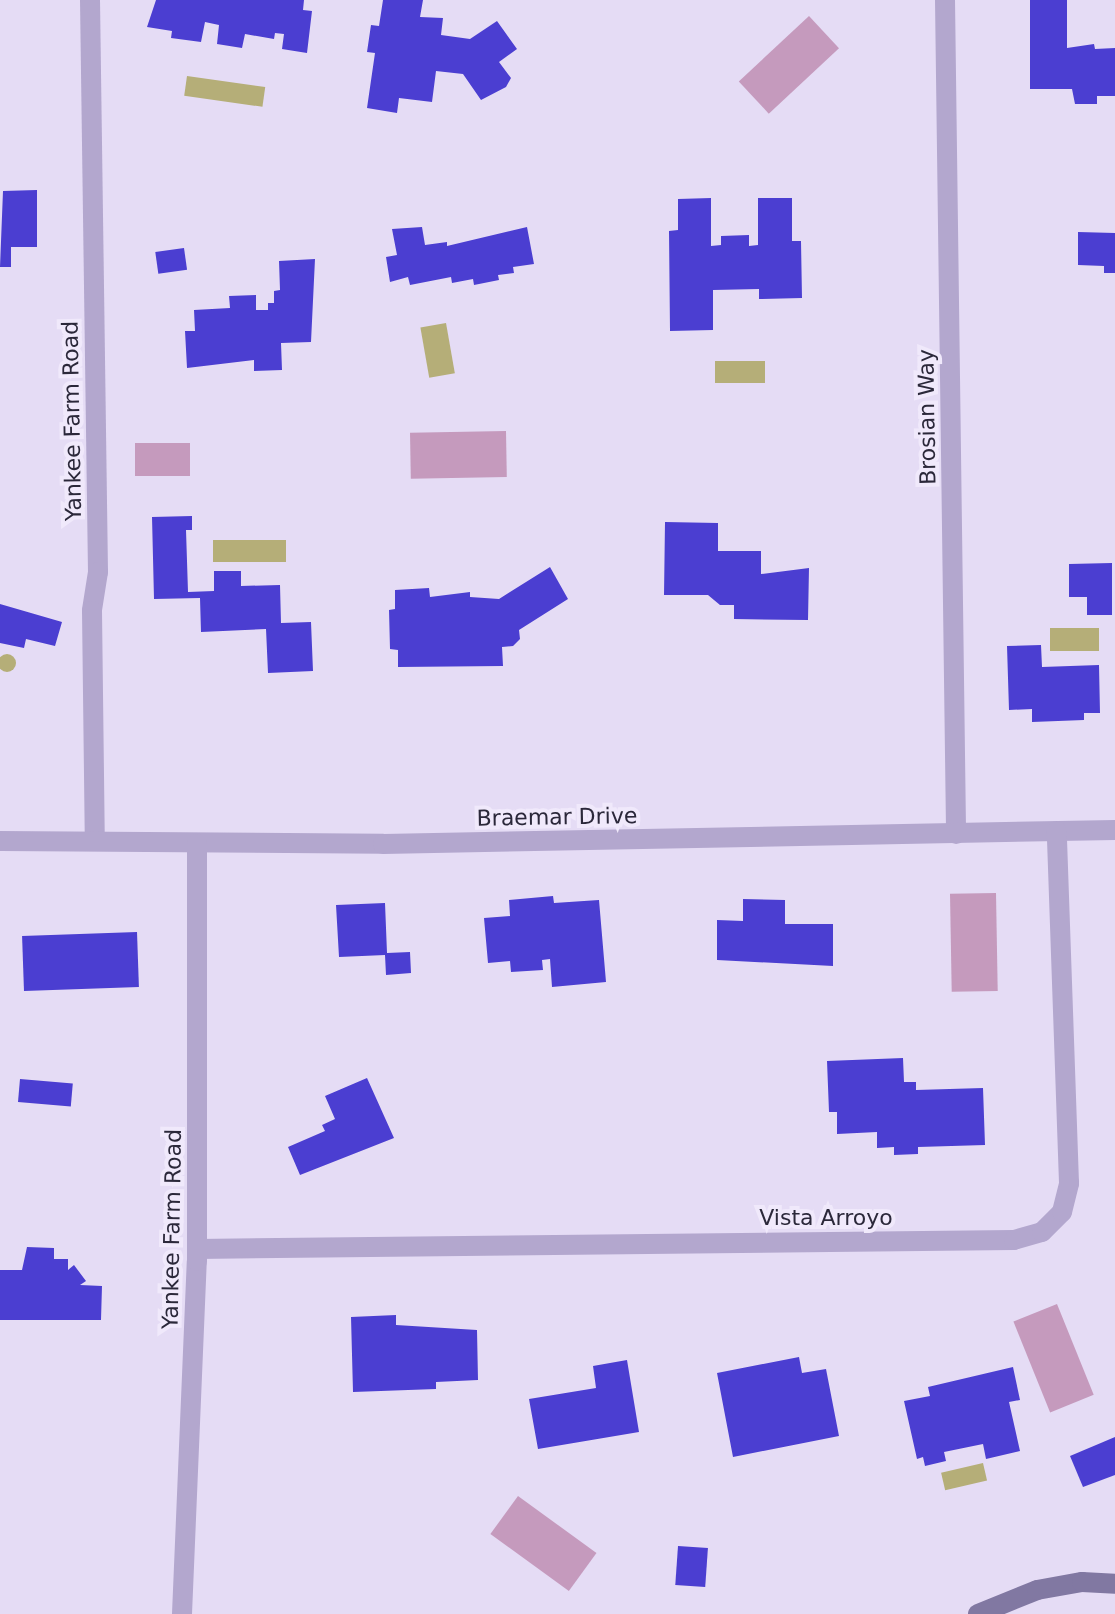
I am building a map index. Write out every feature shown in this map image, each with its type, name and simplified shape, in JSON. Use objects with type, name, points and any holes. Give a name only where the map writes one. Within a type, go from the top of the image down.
[{"type":"street","name":"Yankee Farm Road","points":[[90,0],[98,558],[92,611],[95,841]]},
{"type":"street","name":"Brosian Way","points":[[945,0],[956,834]]},
{"type":"street","name":"Braemar Drive","points":[[0,841],[197,844],[1115,830]]},
{"type":"street","name":"Vista Arroyo","points":[[197,1249],[1014,1240],[1042,1232],[1062,1212],[1069,1183],[1057,831]]},
{"type":"street","name":"Yankee Farm Road","points":[[182,1614],[197,1249],[197,844]]},
{"type":"street","points":[[978,1614],[1037,1590],[1082,1582],[1115,1584]]},
{"type":"shaded area","points":[[809,16],[839,48],[769,114],[739,81]]},
{"type":"shaded area","points":[[187,76],[265,87],[262,107],[184,96]]},
{"type":"shaded area","points":[[446,323],[455,373],[429,378],[420,328]]},
{"type":"shaded area","points":[[715,361],[765,361],[765,383],[715,383]]},
{"type":"shaded area","points":[[506,431],[507,477],[411,479],[410,433]]},
{"type":"shaded area","points":[[135,443],[190,443],[190,476],[135,476]]},
{"type":"shaded area","points":[[213,540],[286,540],[286,562],[213,562]]},
{"type":"shaded area","points":[[1050,628],[1099,628],[1099,651],[1050,651]]},
{"type":"shaded area","points":[[7,654],[16,663],[7,672],[-2,663]]},
{"type":"shaded area","points":[[996,893],[998,991],[952,992],[950,894]]},
{"type":"shaded area","points":[[1057,1304],[1094,1395],[1050,1412],[1013,1322]]},
{"type":"shaded area","points":[[983,1463],[987,1481],[945,1490],[941,1473]]},
{"type":"shaded area","points":[[518,1496],[596,1553],[569,1591],[490,1534]]},
{"type":"building","points":[[156,0],[304,0],[303,10],[312,11],[307,53],[282,49],[284,34],[275,33],[274,39],[245,34],[242,48],[217,44],[219,25],[205,22],[201,42],[171,38],[172,31],[147,27]]},
{"type":"building","points":[[383,0],[423,0],[420,17],[443,18],[441,35],[470,39],[497,21],[517,49],[499,62],[511,78],[506,87],[481,100],[463,74],[436,71],[432,102],[399,98],[397,113],[367,108],[375,53],[367,52],[371,25],[379,26]]},
{"type":"building","points":[[1030,0],[1067,0],[1067,48],[1094,44],[1095,49],[1115,48],[1115,96],[1097,96],[1097,104],[1075,104],[1072,89],[1030,89]]},
{"type":"building","points":[[37,190],[37,247],[11,247],[11,267],[0,267],[3,191]]},
{"type":"building","points":[[711,198],[711,246],[721,245],[721,236],[749,235],[749,246],[758,245],[758,198],[792,198],[792,241],[801,241],[802,298],[759,299],[759,289],[713,290],[713,330],[670,331],[669,231],[678,230],[678,199]]},
{"type":"building","points":[[422,227],[425,245],[447,242],[447,246],[527,227],[534,264],[513,267],[514,273],[498,275],[499,280],[474,285],[473,279],[452,283],[451,277],[410,285],[408,277],[390,282],[386,257],[397,255],[392,229]]},
{"type":"building","points":[[1078,232],[1115,233],[1115,273],[1104,273],[1104,266],[1078,265]]},
{"type":"building","points":[[184,248],[187,270],[158,274],[155,252]]},
{"type":"building","points":[[315,259],[311,342],[281,343],[282,370],[254,371],[254,360],[187,368],[185,331],[195,331],[194,310],[230,308],[229,296],[256,295],[256,310],[268,310],[268,303],[274,303],[274,291],[280,290],[279,261]]},
{"type":"building","points":[[192,516],[192,530],[186,530],[188,592],[214,591],[214,571],[241,571],[241,586],[280,585],[281,623],[311,622],[313,671],[268,673],[266,629],[201,632],[200,598],[154,599],[152,517]]},
{"type":"building","points":[[665,522],[718,523],[718,551],[761,551],[761,574],[809,568],[808,620],[734,619],[734,605],[720,605],[708,595],[664,595]]},
{"type":"building","points":[[1112,563],[1112,615],[1087,615],[1087,597],[1069,597],[1069,564]]},
{"type":"building","points":[[550,567],[568,599],[519,630],[520,639],[513,646],[502,647],[503,666],[398,667],[398,650],[390,649],[389,610],[395,609],[395,590],[429,588],[430,597],[470,592],[470,597],[499,599]]},
{"type":"building","points":[[0,604],[62,622],[55,646],[26,639],[24,648],[0,643]]},
{"type":"building","points":[[1041,645],[1042,667],[1099,665],[1100,713],[1084,713],[1084,720],[1032,722],[1032,709],[1009,710],[1007,646]]},
{"type":"building","points":[[553,896],[554,903],[599,900],[606,982],[552,987],[550,959],[542,960],[543,970],[511,972],[510,961],[488,963],[484,918],[510,916],[509,900]]},
{"type":"building","points":[[743,899],[785,900],[785,924],[833,924],[833,966],[717,960],[717,920],[743,921]]},
{"type":"building","points":[[385,903],[387,953],[410,952],[411,973],[386,975],[385,955],[339,957],[336,905]]},
{"type":"building","points":[[137,932],[139,987],[24,991],[22,936]]},
{"type":"building","points":[[903,1058],[904,1082],[916,1082],[916,1090],[983,1088],[985,1145],[918,1147],[918,1154],[894,1155],[894,1147],[877,1148],[877,1132],[837,1134],[837,1112],[829,1112],[827,1061]]},
{"type":"building","points":[[367,1078],[394,1138],[300,1175],[288,1147],[325,1131],[322,1125],[335,1119],[325,1096]]},
{"type":"building","points":[[20,1079],[73,1084],[71,1107],[18,1102]]},
{"type":"building","points":[[27,1247],[54,1248],[54,1259],[68,1259],[68,1270],[74,1265],[86,1281],[80,1285],[102,1286],[101,1320],[0,1320],[0,1270],[22,1270]]},
{"type":"building","points":[[396,1315],[396,1325],[477,1330],[478,1380],[436,1382],[436,1389],[353,1392],[351,1317]]},
{"type":"building","points":[[799,1357],[802,1373],[826,1369],[839,1436],[733,1457],[717,1373]]},
{"type":"building","points":[[627,1360],[639,1432],[538,1449],[529,1399],[596,1388],[593,1366]]},
{"type":"building","points":[[1013,1367],[1020,1400],[1009,1402],[1020,1451],[986,1459],[983,1444],[944,1452],[946,1461],[925,1466],[923,1457],[917,1459],[904,1401],[930,1396],[928,1387]]},
{"type":"building","points":[[1115,1437],[1115,1475],[1083,1487],[1070,1456]]},
{"type":"building","points":[[678,1546],[708,1548],[705,1587],[675,1585]]}]
